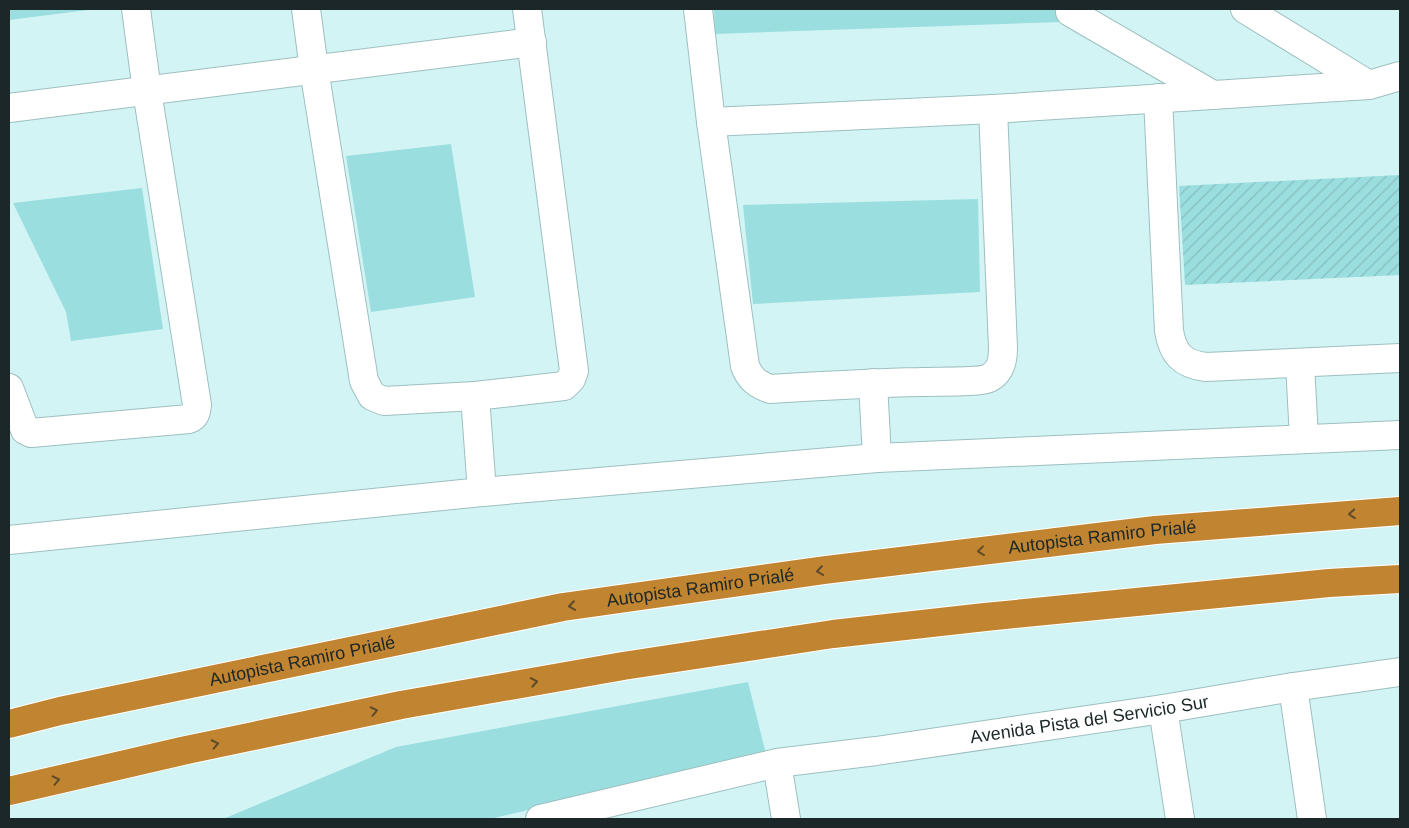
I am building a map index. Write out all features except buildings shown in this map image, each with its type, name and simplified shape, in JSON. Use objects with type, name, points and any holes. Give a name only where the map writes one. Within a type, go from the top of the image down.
[{"type":"highway","name":"Autopista Ramiro Prialé","points":[[9,724],[60,711],[563,607],[825,570],[1155,530],[1400,511]]},
{"type":"highway","points":[[9,791],[182,751],[401,705],[623,666],[814,637],[985,617],[1320,584],[1400,579]]},
{"type":"street","points":[[9,388],[25,430],[31,433],[189,418],[193,417],[196,413],[197,405],[136,9]]},
{"type":"street","points":[[306,9],[364,381],[372,396],[384,401],[475,396],[564,386],[571,379],[574,370],[527,9]]},
{"type":"street","points":[[698,9],[711,122],[743,357],[748,374],[753,380],[770,389],[984,380],[996,374],[1003,358],[1004,348],[993,109]]},
{"type":"street","points":[[1245,9],[1369,85]]},
{"type":"street","points":[[1070,12],[1213,95]]},
{"type":"street","points":[[9,108],[532,42]]},
{"type":"street","points":[[711,122],[993,109],[1369,85],[1400,76]]},
{"type":"street","points":[[1158,98],[1169,331],[1175,351],[1195,366],[1206,367],[1400,358]]},
{"type":"street","points":[[1300,363],[1304,439]]},
{"type":"street","points":[[873,384],[877,458]]},
{"type":"street","points":[[475,396],[482,492]]},
{"type":"street","points":[[9,540],[482,492],[877,458],[1400,435]]},
{"type":"street","name":"Avenida Pista del Servicio Sur","points":[[540,819],[608,811],[777,764],[1162,709],[1400,672]]},
{"type":"street","points":[[1293,688],[1312,819]]},
{"type":"street","points":[[1162,709],[1180,819]]},
{"type":"street","points":[[777,764],[786,819]]},
{"type":"shaded area","points":[[9,9],[96,9],[9,20]]},
{"type":"shaded area","points":[[714,9],[1066,9],[1061,22],[715,34]]},
{"type":"shaded area","points":[[451,144],[475,297],[371,312],[346,156]]},
{"type":"shaded area","points":[[1400,175],[1400,275],[1185,285],[1179,186]]},
{"type":"shaded area","points":[[142,188],[163,329],[71,341],[66,312],[13,203]]},
{"type":"shaded area","points":[[978,199],[980,292],[753,304],[743,205]]},
{"type":"shaded area","points":[[748,682],[766,754],[490,819],[223,819],[396,747]]}]
